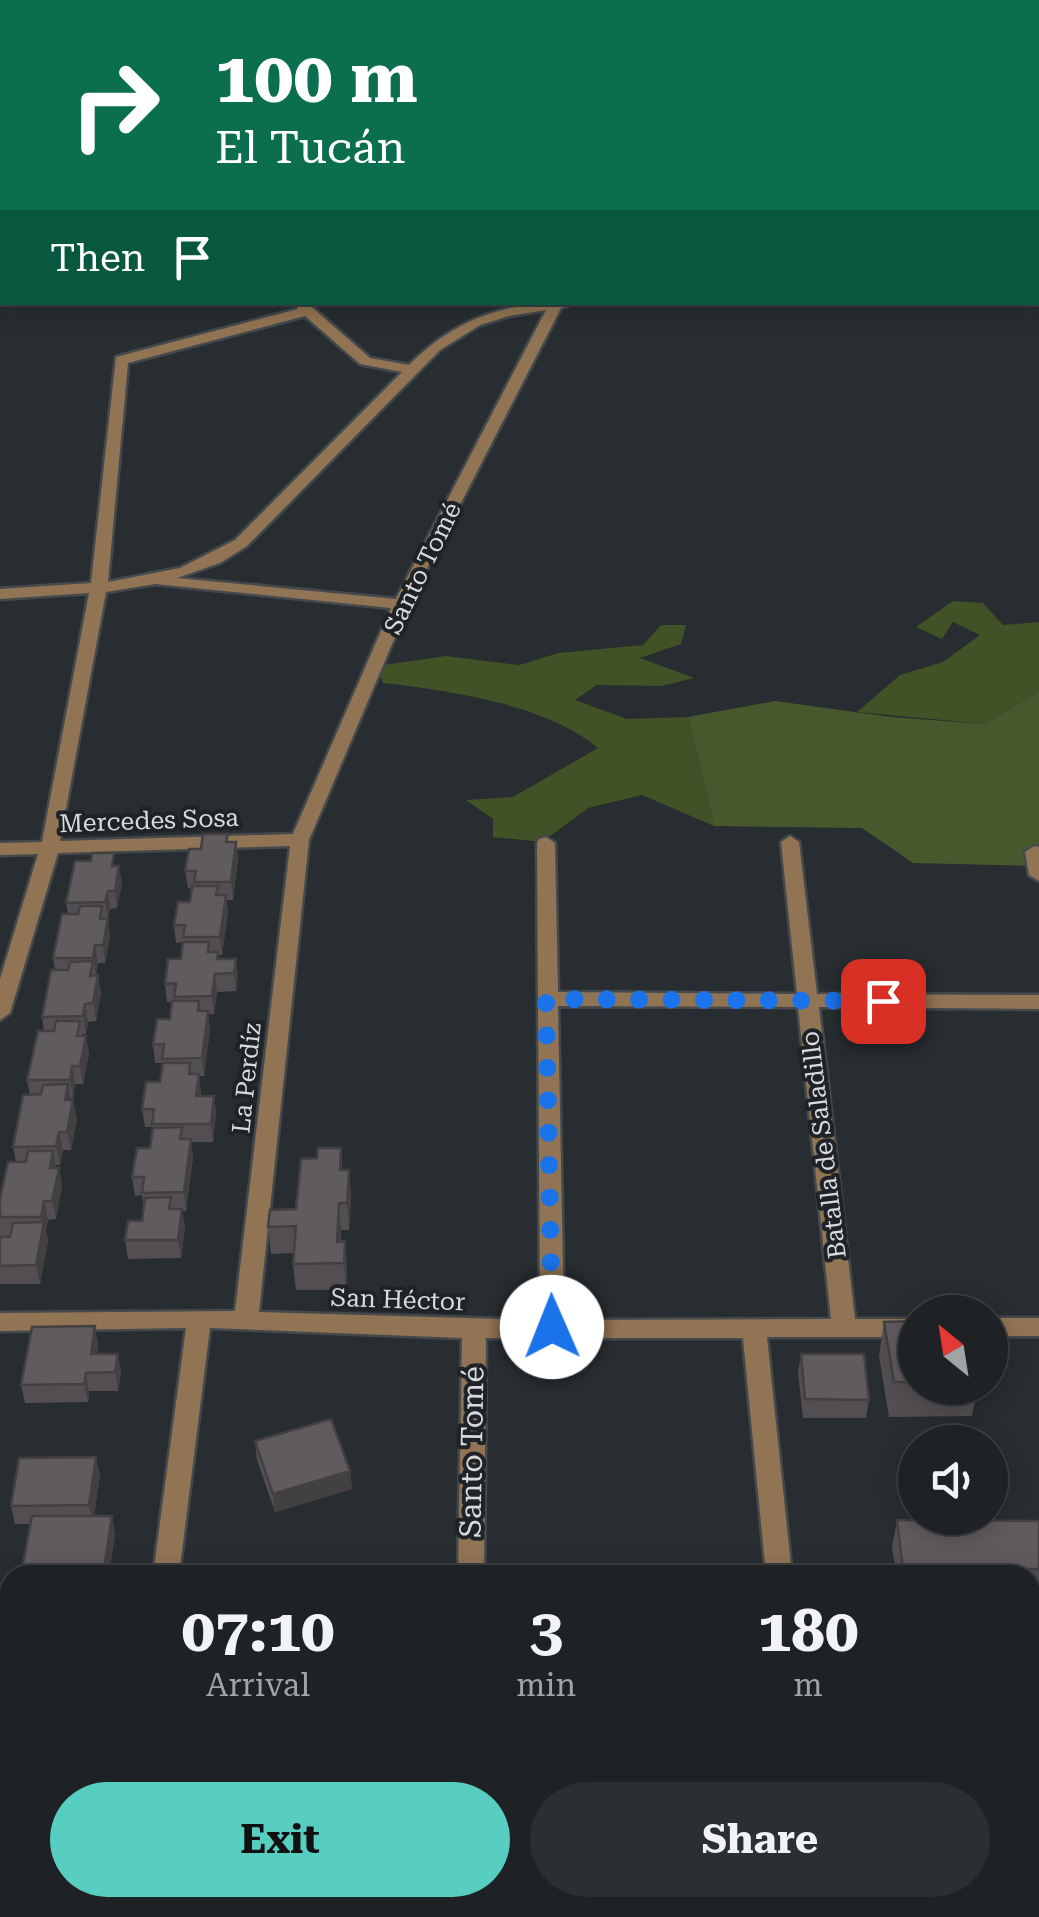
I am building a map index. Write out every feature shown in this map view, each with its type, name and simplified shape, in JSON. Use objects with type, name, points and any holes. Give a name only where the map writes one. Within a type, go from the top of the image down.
[{"type":"street","points":[[155,582],[216,561],[241,542],[435,346],[475,322],[506,312],[555,305]]},
{"type":"street","name":"Santo Tomé","points":[[300,840],[401,604],[561,305]]},
{"type":"street","points":[[0,1012],[50,847],[100,586],[121,360],[303,307],[365,361],[412,370]]},
{"type":"street","points":[[0,594],[155,582],[401,604]]},
{"type":"street","name":"Mercedes Sosa","points":[[0,849],[300,840]]},
{"type":"street","name":"La Perdíz","points":[[246,1321],[300,840]]},
{"type":"street","name":"Batalla de Saladillo","points":[[790,842],[844,1328]]},
{"type":"street","points":[[546,843],[552,1327]]},
{"type":"street","points":[[1034,852],[1039,874]]},
{"type":"street","points":[[546,999],[1039,1002]]},
{"type":"street","points":[[167,1565],[198,1319]]},
{"type":"street","name":"San Héctor","points":[[0,1322],[198,1319],[474,1329],[898,1328]]},
{"type":"street","points":[[1008,1328],[1039,1327]]},
{"type":"street","points":[[754,1328],[778,1565]]},
{"type":"street","name":"Santo Tomé","points":[[470,1565],[474,1329]]},
{"type":"green space","points":[[953,601],[983,603],[1003,625],[1039,622],[1039,691],[985,724],[857,712],[900,675],[943,662],[980,635],[953,622],[942,639],[916,627]]},
{"type":"green space","points":[[661,625],[686,625],[681,644],[640,658],[694,678],[662,686],[597,685],[575,700],[627,719],[688,717],[714,826],[642,795],[588,808],[542,842],[493,837],[493,819],[466,800],[513,797],[598,748],[577,733],[525,710],[466,695],[383,683],[377,666],[446,656],[519,665],[559,653],[643,645]]},
{"type":"green space","points":[[1039,691],[1039,866],[913,863],[862,828],[714,826],[688,717],[775,701],[891,717],[985,724]]},
{"type":"building","points":[[203,834],[228,834],[226,842],[236,842],[231,882],[194,882],[196,871],[185,871],[189,849],[201,849]]},
{"type":"building","points":[[92,853],[114,853],[112,866],[119,866],[115,891],[108,891],[105,902],[66,903],[75,861],[91,861]]},
{"type":"building","points":[[192,886],[218,886],[216,895],[226,895],[220,937],[183,937],[185,925],[174,925],[178,902],[190,902]]},
{"type":"building","points":[[80,906],[102,906],[100,919],[108,919],[103,945],[95,945],[93,958],[53,958],[62,914],[78,914]]},
{"type":"building","points":[[183,942],[209,942],[208,952],[218,952],[217,959],[236,959],[234,973],[215,974],[212,996],[174,997],[176,983],[165,984],[168,959],[181,959]]},
{"type":"building","points":[[93,961],[90,976],[98,975],[93,1003],[85,1004],[83,1016],[42,1017],[51,970],[68,970],[70,962]]},
{"type":"building","points":[[172,1001],[199,1001],[198,1011],[208,1011],[202,1058],[162,1059],[164,1044],[153,1045],[157,1019],[170,1019]]},
{"type":"building","points":[[56,1021],[80,1021],[77,1036],[86,1036],[80,1066],[72,1066],[70,1080],[27,1080],[38,1031],[54,1031]]},
{"type":"building","points":[[163,1063],[190,1063],[189,1074],[199,1074],[196,1096],[214,1096],[211,1124],[152,1124],[154,1109],[142,1109],[146,1082],[160,1082]]},
{"type":"building","points":[[68,1084],[65,1100],[73,1100],[67,1132],[59,1132],[56,1146],[13,1147],[23,1095],[41,1094],[43,1085]]},
{"type":"building","points":[[182,1127],[180,1139],[191,1139],[184,1192],[142,1193],[144,1177],[132,1177],[137,1148],[150,1148],[153,1128]]},
{"type":"building","points":[[318,1148],[341,1148],[340,1170],[349,1170],[347,1203],[339,1203],[337,1242],[345,1241],[344,1263],[293,1264],[296,1226],[268,1227],[270,1210],[296,1209],[301,1159],[317,1158]]},
{"type":"building","points":[[28,1151],[53,1151],[50,1168],[59,1168],[52,1201],[44,1201],[41,1217],[0,1217],[8,1162],[26,1162]]},
{"type":"building","points":[[171,1197],[169,1209],[182,1209],[178,1240],[125,1240],[128,1221],[142,1221],[145,1198]]},
{"type":"building","points":[[44,1222],[36,1265],[0,1266],[0,1237],[10,1237],[13,1223]]},
{"type":"building","points":[[884,1322],[898,1322],[898,1382],[894,1382]]},
{"type":"building","points":[[95,1326],[91,1354],[118,1354],[115,1372],[86,1373],[84,1384],[21,1385],[32,1327]]},
{"type":"building","points":[[801,1354],[864,1354],[869,1400],[805,1399]]},
{"type":"building","points":[[331,1419],[350,1471],[273,1494],[255,1441]]},
{"type":"building","points":[[96,1457],[89,1505],[11,1506],[19,1458]]},
{"type":"building","points":[[32,1516],[112,1516],[105,1565],[23,1565]]},
{"type":"building","points":[[1008,1521],[1039,1521],[1039,1565],[903,1565],[899,1535],[1008,1535]]},
{"type":"route","points":[[552,1327],[546,999],[883,1001]]}]
